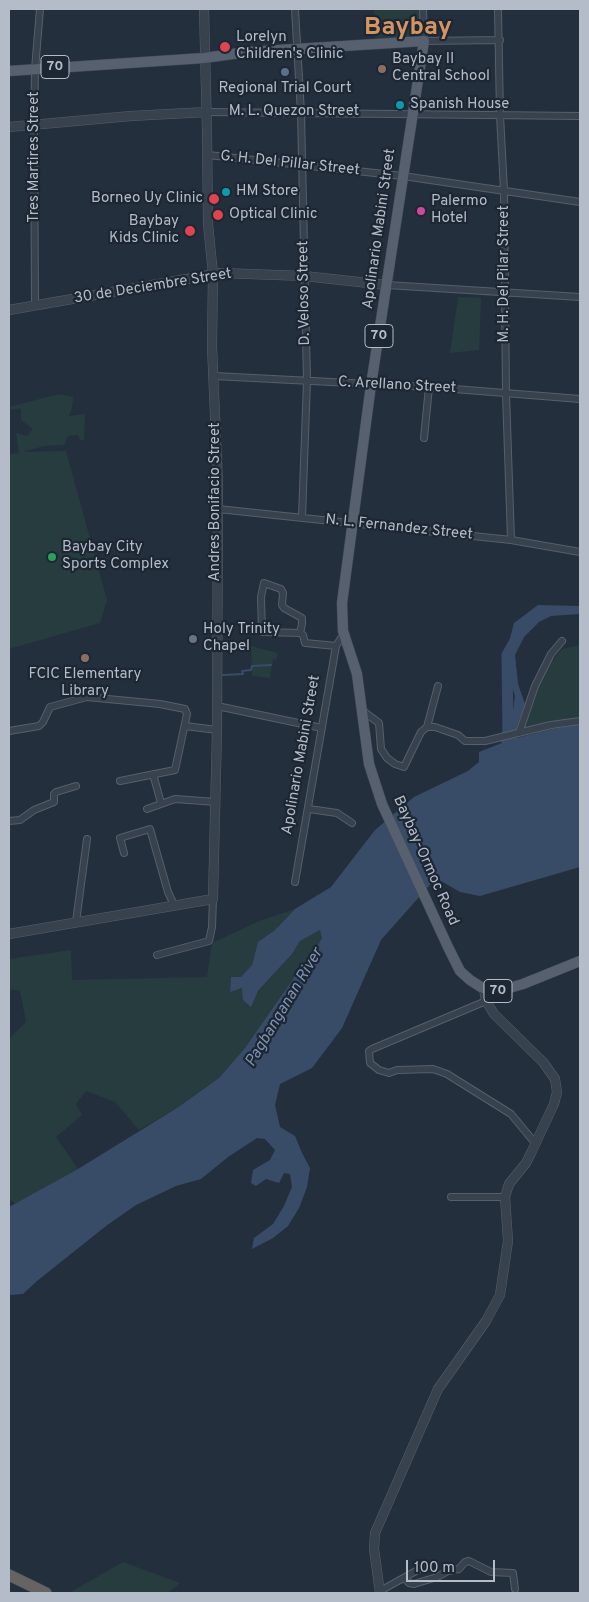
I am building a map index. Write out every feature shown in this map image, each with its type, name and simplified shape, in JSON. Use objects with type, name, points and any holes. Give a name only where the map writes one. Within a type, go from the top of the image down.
[{"type":"highway","points":[[9,1575],[46,1593]]},
{"type":"main road","name":"70","points":[[9,70],[204,58],[247,52],[424,41]]},
{"type":"main road","name":"Apolinario Mabini Street","points":[[344,633],[342,603],[371,385],[424,41]]},
{"type":"main road","name":"Baybay-Ormoc Road","points":[[344,633],[357,674],[370,764],[382,804],[460,971],[484,989]]},
{"type":"main road","name":"70","points":[[484,989],[494,991],[506,990],[580,961]]},
{"type":"street","name":"Tres Martires Street","points":[[35,305],[34,125],[35,69],[40,9]]},
{"type":"street","name":"Andres Bonifacio Street","points":[[157,955],[209,941],[212,927],[216,802],[218,509],[212,347],[213,274],[208,224],[204,9]]},
{"type":"street","name":"D. Veloso Street","points":[[295,9],[303,164],[307,381],[302,518]]},
{"type":"street","name":"Apolinario Mabini Street","points":[[423,9],[424,41]]},
{"type":"street","name":"M. H. Del Pilar Street","points":[[498,9],[500,115],[504,190],[506,394],[511,540]]},
{"type":"street","points":[[424,41],[500,40]]},
{"type":"street","name":"M. L. Quezon Street","points":[[9,126],[207,112],[580,116]]},
{"type":"street","name":"G. H. Del Pillar Street","points":[[208,155],[403,176],[580,202]]},
{"type":"street","name":"30 de Deciembre Street","points":[[9,310],[221,273],[304,276],[387,285]]},
{"type":"street","points":[[387,285],[580,297]]},
{"type":"street","name":"C. Arellano Street","points":[[214,376],[429,387],[580,399]]},
{"type":"street","points":[[424,438],[429,387]]},
{"type":"street","name":"N. L. Fernandez Street","points":[[218,509],[511,540],[580,552]]},
{"type":"street","points":[[300,633],[302,618],[284,608],[282,605],[281,589],[264,583],[261,610],[262,632],[300,633],[303,635],[305,643],[336,646]]},
{"type":"street","name":"Apolinario Mabini Street","points":[[295,882],[336,646],[344,633]]},
{"type":"street","points":[[517,734],[535,686],[551,654],[562,641]]},
{"type":"street","points":[[363,711],[379,723],[381,749],[395,764],[404,767],[421,732],[427,727],[438,686]]},
{"type":"street","points":[[9,731],[39,726],[50,707],[91,696],[184,708],[187,714],[176,770],[120,780]]},
{"type":"street","points":[[217,706],[322,728]]},
{"type":"street","points":[[427,727],[435,727],[458,734],[465,741],[485,741],[551,725],[580,721]]},
{"type":"street","points":[[185,726],[217,730]]},
{"type":"street","points":[[153,774],[161,803]]},
{"type":"street","points":[[9,821],[20,820],[34,810],[54,802],[54,794],[56,792],[76,786]]},
{"type":"street","points":[[147,809],[175,799],[216,802]]},
{"type":"street","points":[[309,808],[337,813],[352,823]]},
{"type":"street","points":[[124,853],[120,838],[150,829],[168,892],[174,906]]},
{"type":"street","points":[[76,922],[87,839]]},
{"type":"street","points":[[9,934],[213,899]]},
{"type":"street","points":[[425,1566],[380,1592],[374,1549],[375,1533],[438,1390],[486,1321],[500,1295],[508,1242],[505,1197],[509,1184],[526,1163],[554,1104],[557,1092],[555,1079],[543,1062],[494,1014],[486,1001],[484,989]]},
{"type":"street","points":[[486,1001],[372,1048],[369,1051],[370,1063],[379,1070],[389,1072],[433,1069],[447,1074],[511,1114],[535,1143]]},
{"type":"street","points":[[450,1197],[505,1197]]},
{"type":"street","points":[[404,1578],[409,1583],[414,1584],[459,1568],[469,1561],[491,1572],[513,1573],[515,1589]]},
{"type":"green space","points":[[374,9],[420,9],[421,36],[375,38]]},
{"type":"green space","points":[[458,297],[481,298],[479,350],[450,353]]},
{"type":"green space","name":"Baybay City Sports Complex","points":[[59,394],[73,397],[69,416],[85,414],[84,440],[80,440],[78,435],[68,436],[64,445],[44,446],[23,452],[66,451],[107,600],[100,623],[9,649],[9,454],[19,453],[16,433],[27,436],[33,429],[21,420],[21,408],[11,410],[9,407]]},
{"type":"green space","points":[[580,645],[580,719],[538,724],[522,729],[531,703],[552,661],[562,649]]},
{"type":"green space","points":[[251,646],[278,653],[276,660],[273,659],[270,678],[252,676]]},
{"type":"green space","points":[[295,909],[275,930],[258,942],[252,965],[241,977],[231,977],[230,991],[242,988],[250,1007],[258,992],[292,954],[300,941],[320,930],[322,938],[310,959],[300,969],[245,1048],[219,1078],[177,1108],[139,1130],[115,1102],[86,1091],[76,1104],[82,1115],[56,1137],[78,1169],[16,1204],[9,1199],[9,1039],[26,1022],[20,991],[9,989],[9,959],[71,950],[72,980],[207,977],[212,943],[259,921]]},
{"type":"green space","points":[[123,1562],[180,1583],[168,1593],[69,1593]]},
{"type":"water","name":"Pagbanganan River","points":[[538,605],[580,606],[580,614],[551,616],[539,622],[524,637],[515,655],[518,684],[525,704],[515,732],[517,738],[580,724],[580,867],[480,896],[460,892],[436,878],[381,940],[342,1028],[312,1068],[280,1084],[275,1105],[280,1127],[295,1136],[310,1168],[307,1187],[299,1208],[288,1226],[273,1238],[252,1249],[254,1238],[273,1224],[284,1206],[292,1187],[290,1174],[284,1173],[279,1183],[266,1179],[256,1186],[251,1183],[253,1170],[270,1160],[275,1150],[265,1139],[257,1138],[228,1157],[201,1179],[176,1186],[136,1205],[106,1226],[23,1294],[9,1295],[9,1207],[78,1169],[177,1108],[219,1078],[245,1048],[300,969],[310,959],[322,938],[320,930],[300,941],[292,954],[258,991],[251,1007],[243,1000],[242,988],[230,992],[231,977],[241,977],[252,965],[258,942],[275,930],[295,909],[331,887],[375,830],[414,797],[468,771],[479,762],[479,752],[502,743],[500,739],[513,711],[515,696],[509,677],[507,650],[514,623]]},
{"type":"waterway","points":[[508,735],[507,655],[515,641]]},
{"type":"waterway","points":[[223,675],[243,674],[242,671],[251,670],[252,666],[271,665]]},
{"type":"place","name":"Lorelyn Children's Clinic","points":[[225,47]]},
{"type":"place","name":"Baybay II Central School","points":[[382,69]]},
{"type":"place","name":"Regional Trial Court","points":[[285,72]]},
{"type":"place","name":"Spanish House","points":[[400,105]]},
{"type":"place","name":"HM Store","points":[[226,192]]},
{"type":"place","name":"Borneo Uy Clinic","points":[[214,199]]},
{"type":"place","name":"Palermo Hotel","points":[[421,211]]},
{"type":"place","name":"Optical Clinic","points":[[218,215]]},
{"type":"place","name":"Baybay Kids Clinic","points":[[190,231]]},
{"type":"place","name":"Baybay City Sports Complex","points":[[52,557]]},
{"type":"place","name":"Holy Trinity Chapel","points":[[193,639]]},
{"type":"place","name":"FCIC Elementary Library","points":[[85,658]]},
{"type":"district","name":"Baybay","points":[[408,29]]}]
